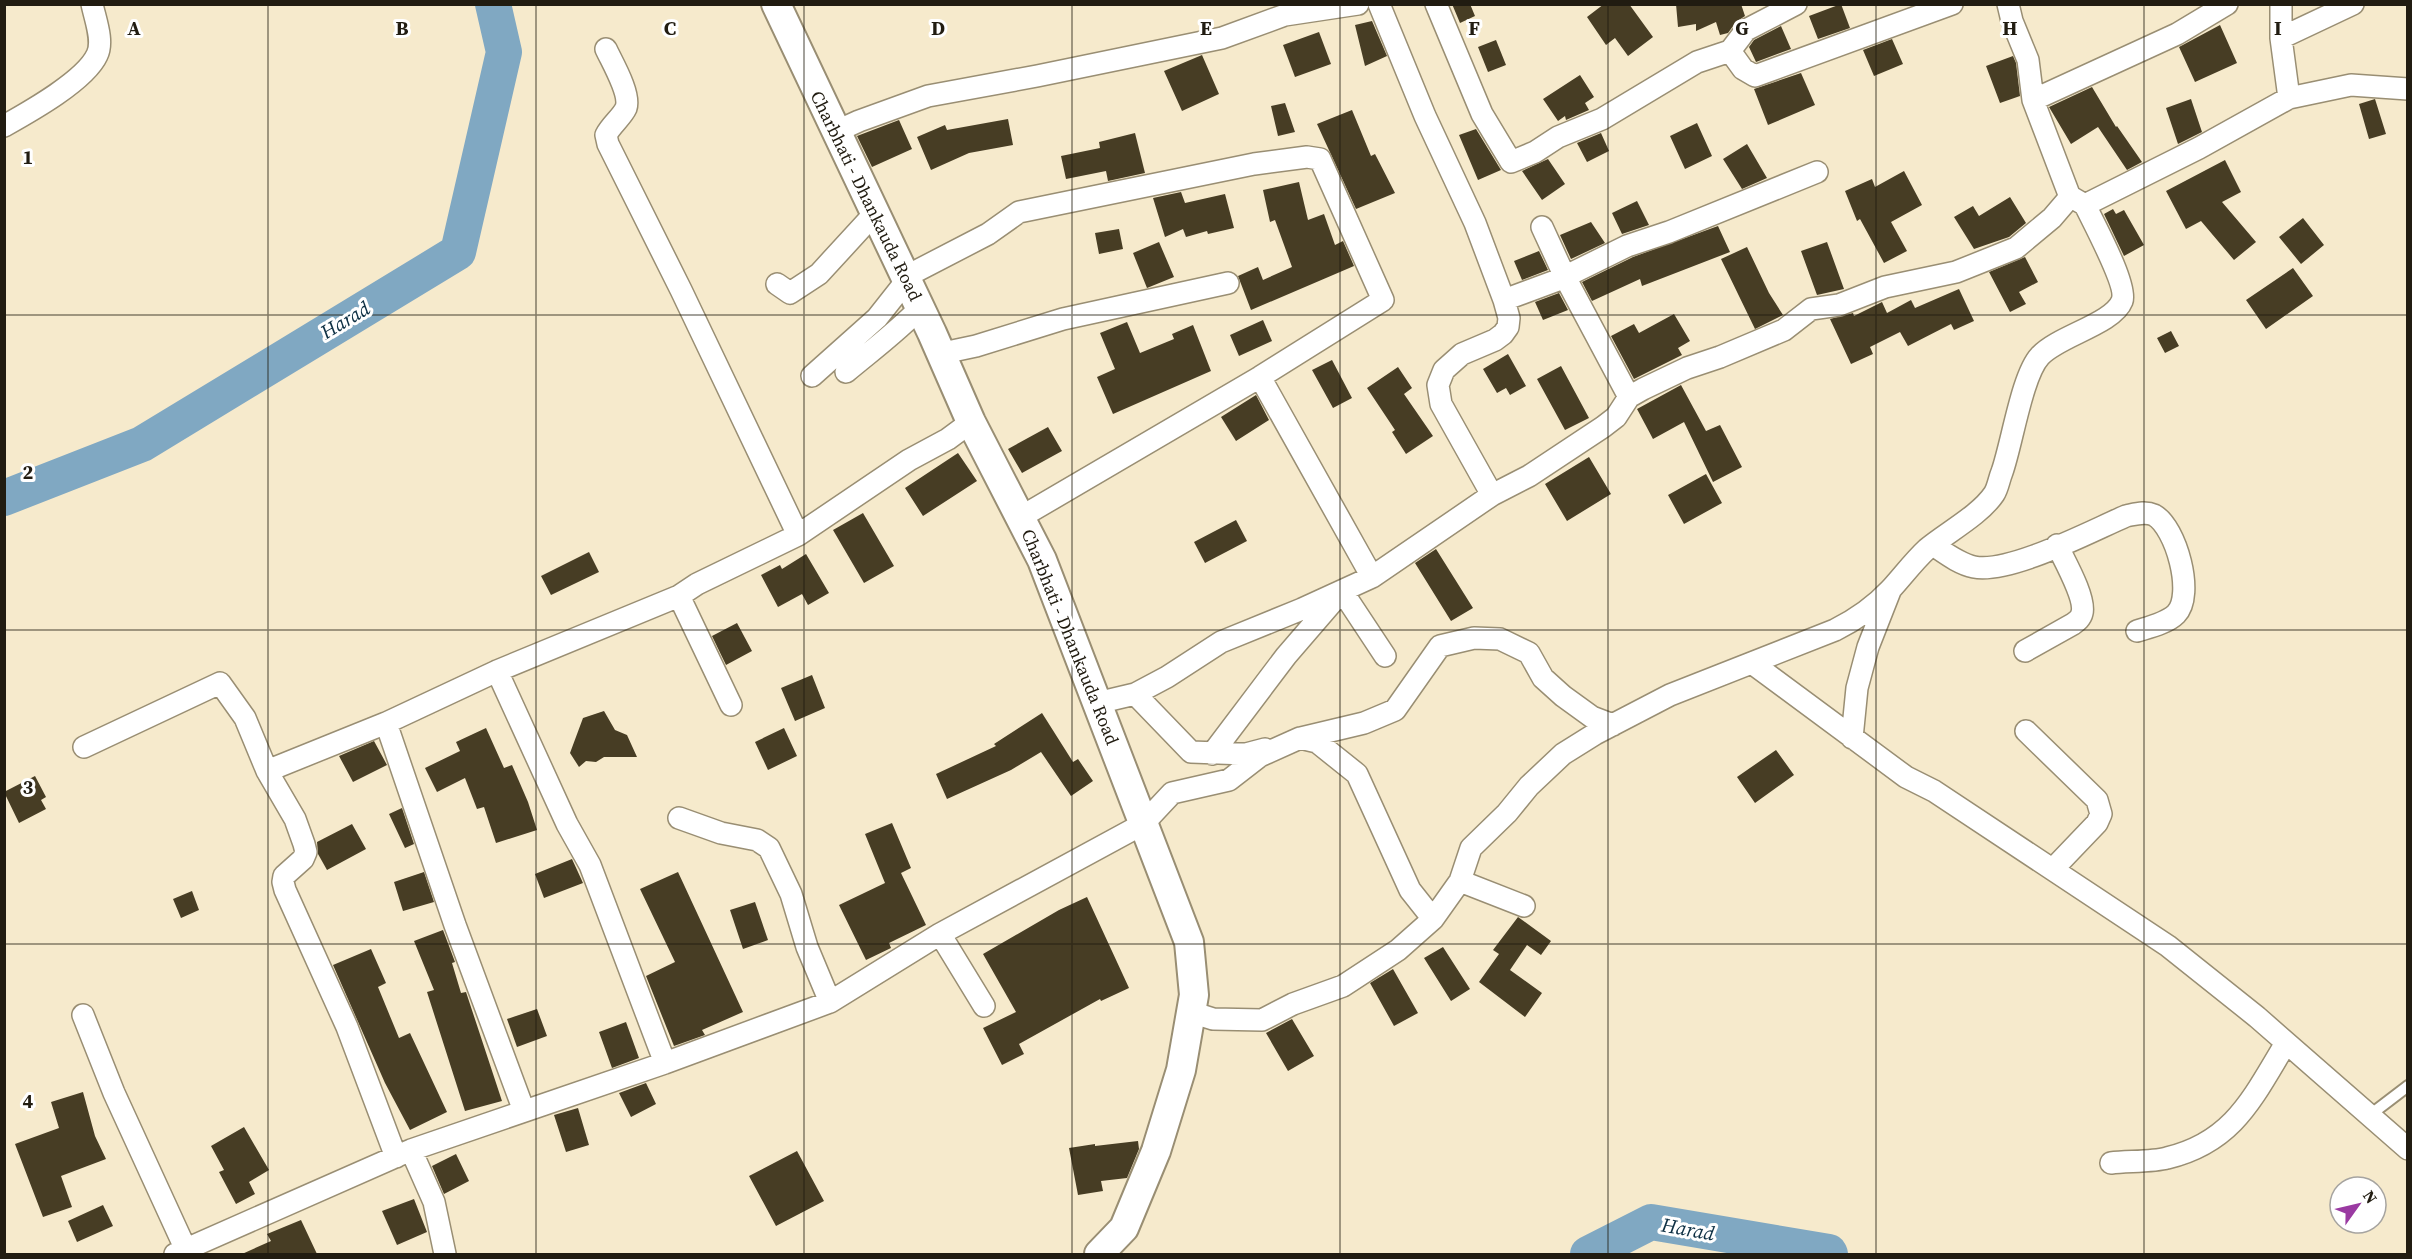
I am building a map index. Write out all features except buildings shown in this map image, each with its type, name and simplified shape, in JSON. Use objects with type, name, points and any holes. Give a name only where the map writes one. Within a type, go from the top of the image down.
[{"type":"street","points":[[4,126],[40,106],[81,75],[98,55],[99,36],[92,4]]},
{"type":"street","name":"Charbhati - Dhankauda Road","points":[[776,4],[932,333],[971,422],[1042,560],[1190,942],[1194,995],[1181,1070],[1156,1151],[1124,1228],[1100,1254]]},
{"type":"street","points":[[835,132],[928,96],[1222,38],[1285,15],[1359,4]]},
{"type":"street","points":[[1379,4],[1425,116],[1467,204],[1509,318],[1508,327],[1495,340],[1462,354],[1444,370],[1438,385],[1441,404],[1492,495]]},
{"type":"street","points":[[1436,4],[1482,114],[1510,162],[1535,152],[1558,137],[1602,119],[1697,62],[1730,51],[1746,30],[1796,4]]},
{"type":"street","points":[[1730,51],[1743,69],[1755,76],[1952,4]]},
{"type":"street","points":[[1191,1012],[1213,1019],[1262,1020],[1293,1004],[1343,986],[1398,950],[1432,919],[1460,880],[1471,848],[1507,813],[1529,786],[1563,754],[1613,724],[1670,695],[1835,630],[1852,621],[1890,591],[1908,568],[1994,494],[2008,455],[2029,370],[2053,345],[2108,317],[2118,309],[2123,300],[2124,291],[2077,201],[2033,100],[2028,60],[2012,21],[2008,4]]},
{"type":"street","points":[[2033,100],[2177,34],[2227,4]]},
{"type":"street","points":[[2281,38],[2353,4]]},
{"type":"street","points":[[2279,5],[2289,98]]},
{"type":"street","points":[[606,49],[627,101],[625,109],[606,135],[608,144],[681,290],[798,535]]},
{"type":"street","points":[[1097,703],[1134,694],[1167,677],[1221,642],[1372,577],[1492,495],[1528,476],[1603,427],[1616,417],[1629,398],[1687,368],[1784,330],[1811,309],[1839,305],[1885,287],[1956,272],[2016,248],[2077,201],[2199,148],[2289,98],[2351,85],[2408,89]]},
{"type":"street","points":[[812,376],[837,351],[877,318],[906,278],[988,234],[1019,212],[1254,164],[1307,157],[1320,159],[1383,300],[1260,377],[1021,517]]},
{"type":"street","points":[[1504,300],[1565,277],[1627,246],[1669,232],[1817,172]]},
{"type":"street","points":[[777,284],[790,293],[819,274],[874,214]]},
{"type":"street","points":[[1542,227],[1565,277],[1629,398]]},
{"type":"street","points":[[932,333],[943,353],[976,346],[1063,319],[1228,283]]},
{"type":"street","points":[[846,372],[900,328],[920,308]]},
{"type":"street","points":[[1260,377],[1372,577]]},
{"type":"street","points":[[267,771],[386,723],[497,670],[679,596],[698,584],[798,535],[909,460],[948,439],[971,422]]},
{"type":"street","points":[[1933,545],[1972,567],[1987,568],[2022,559],[2126,516],[2142,512],[2152,514],[2160,520],[2176,548],[2181,567],[2183,601],[2176,614],[2169,619],[2138,631]]},
{"type":"street","points":[[2025,651],[2073,624],[2083,612],[2080,597],[2057,545]]},
{"type":"street","points":[[1341,591],[1385,656]]},
{"type":"street","points":[[1190,789],[1204,753],[1341,591]]},
{"type":"street","points":[[1852,738],[1857,688],[1868,647],[1890,591]]},
{"type":"street","points":[[679,596],[731,705]]},
{"type":"street","points":[[1134,694],[1191,752],[1246,754],[1364,723],[1395,710],[1440,646],[1474,638],[1500,639],[1529,653],[1543,678],[1563,696],[1592,717],[1613,724]]},
{"type":"street","points":[[1752,663],[1906,777],[1934,791],[2168,946],[2286,1043],[2408,1149]]},
{"type":"street","points":[[497,670],[567,824],[590,865],[665,1063]]},
{"type":"street","points":[[84,747],[220,683],[245,718],[267,771],[295,819],[306,852],[303,859],[284,876],[285,890],[316,954],[404,1154],[434,1202],[446,1254]]},
{"type":"street","points":[[386,723],[455,925],[524,1111]]},
{"type":"street","points":[[2026,731],[2092,794],[2101,808],[2097,823],[2053,869]]},
{"type":"street","points":[[83,1015],[114,1093],[191,1250],[404,1154],[665,1063],[830,1002],[940,934],[1143,824],[1172,793],[1229,780],[1260,756],[1292,742],[1317,742],[1357,774],[1410,890],[1432,919]]},
{"type":"street","points":[[679,818],[721,834],[757,840],[769,848],[791,894],[807,948],[830,1002]]},
{"type":"street","points":[[1460,880],[1524,906]]},
{"type":"street","points":[[940,934],[984,1006]]},
{"type":"street","points":[[2111,1163],[2164,1159],[2200,1148],[2224,1132],[2245,1110],[2286,1043]]},
{"type":"lane","points":[[2370,1115],[2408,1086]]},
{"type":"waterway","name":"Harad","points":[[4,498],[142,444],[458,252],[504,52],[493,4]]},
{"type":"waterway","name":"Harad","points":[[1588,1254],[1651,1222],[1830,1254]]}]
